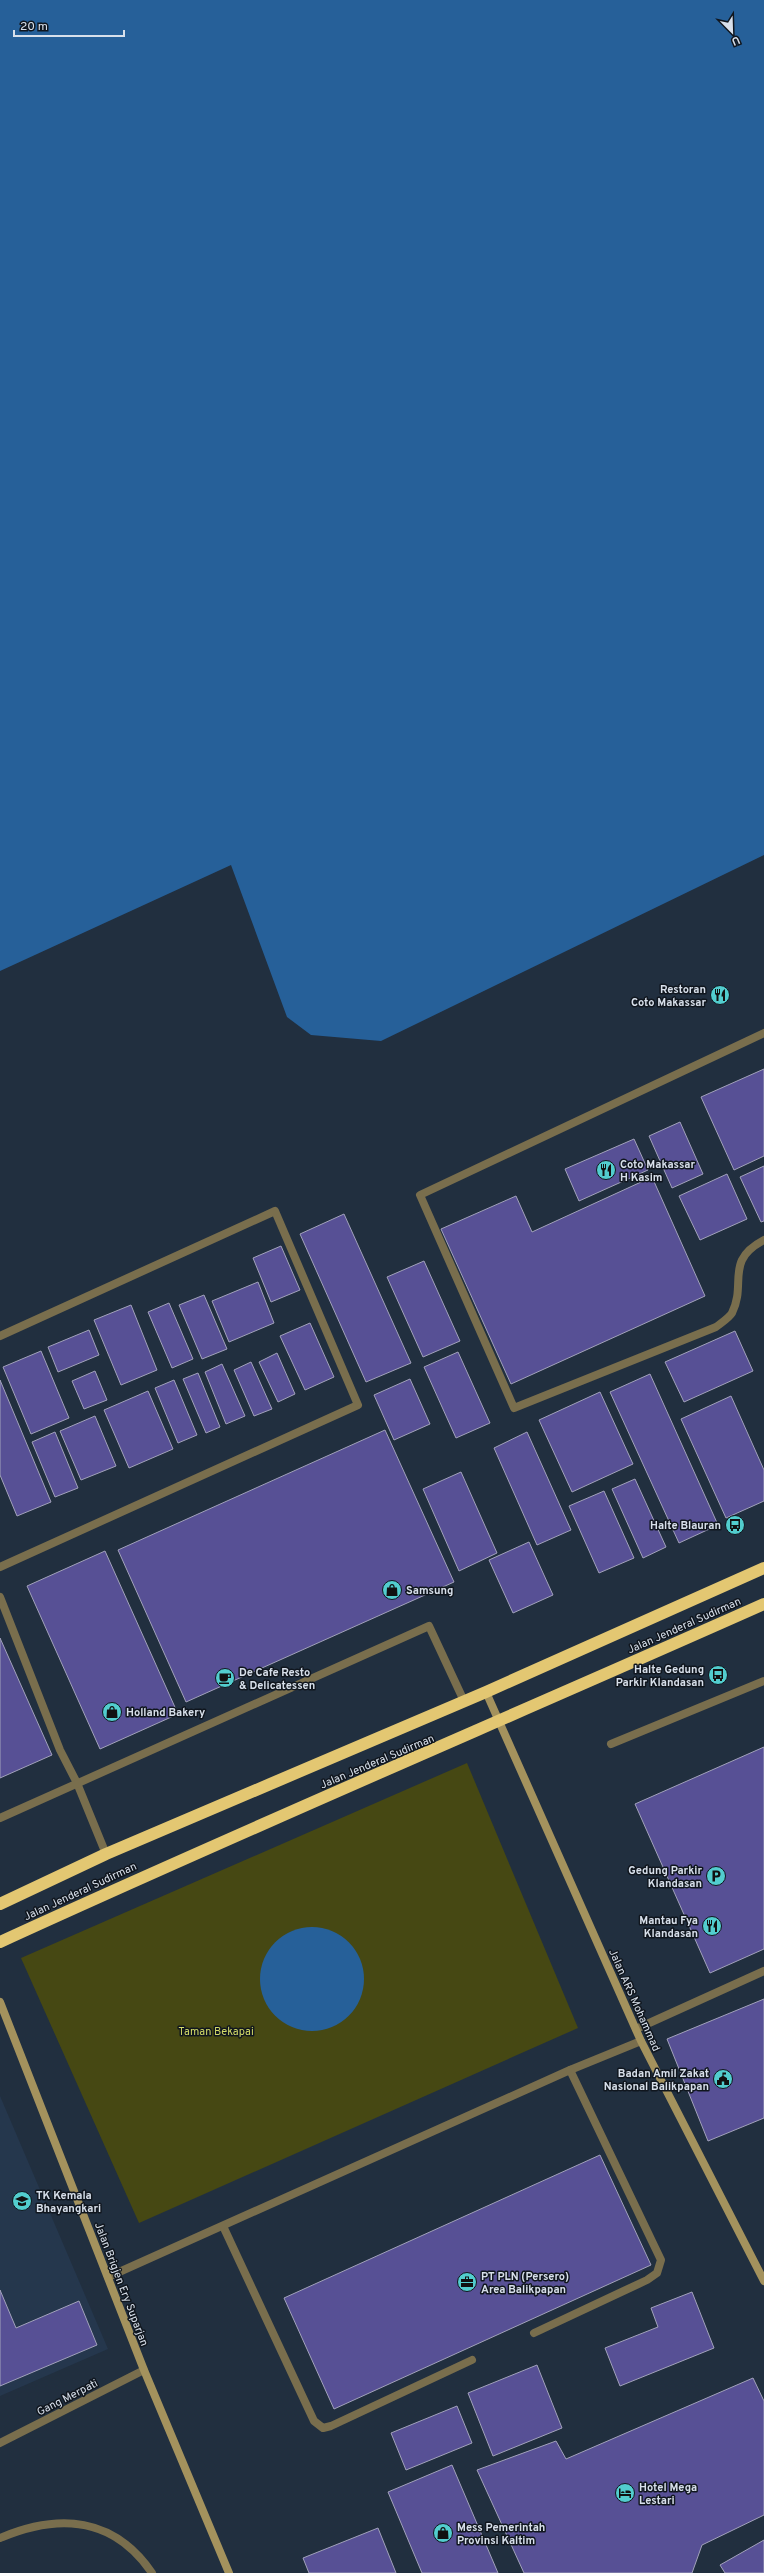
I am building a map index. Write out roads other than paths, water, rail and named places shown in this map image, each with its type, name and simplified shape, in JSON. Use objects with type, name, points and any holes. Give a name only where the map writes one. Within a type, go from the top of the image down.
[{"type":"highway","name":"Jalan Jenderal Sudirman","points":[[0,1904],[106,1854],[486,1692],[764,1568]]},
{"type":"highway","name":"Jalan Jenderal Sudirman","points":[[0,1942],[165,1866],[499,1722],[764,1604]]},
{"type":"street","points":[[764,1033],[420,1194],[514,1408],[716,1327],[732,1314],[737,1299],[740,1263],[746,1254],[764,1240]]},
{"type":"street","points":[[0,1336],[275,1211],[358,1406],[0,1567]]},
{"type":"street","points":[[0,1597],[60,1750],[77,1784],[106,1854]]},
{"type":"street","points":[[0,1818],[429,1626],[464,1701]]},
{"type":"street","points":[[611,1744],[764,1681]]},
{"type":"street","name":"Jalan ARS Mohammad","points":[[486,1692],[641,2041],[764,2281]]},
{"type":"street","points":[[636,2029],[764,1971]]},
{"type":"street","name":"Jalan Brigjen Ery Suparjan","points":[[0,2002],[144,2370],[229,2573]]},
{"type":"street","points":[[108,2277],[570,2070],[641,2041]]},
{"type":"street","points":[[534,2333],[647,2280],[657,2273],[661,2260],[570,2070]]},
{"type":"street","points":[[223,2226],[314,2421],[323,2428],[332,2426],[472,2360]]},
{"type":"street","name":"Gang Merpati","points":[[0,2444],[144,2370]]},
{"type":"street","points":[[0,2538],[26,2527],[75,2523],[104,2530],[140,2555],[152,2573]]},
{"type":"water","points":[[0,0],[764,0],[764,855],[381,1041],[311,1035],[287,1017],[231,865],[0,971]]},
{"type":"water","points":[[312,1927],[332,1931],[341,1935],[349,1942],[356,1950],[360,1959],[364,1979],[360,1999],[356,2008],[349,2016],[341,2023],[332,2027],[312,2031],[292,2027],[283,2023],[275,2016],[268,2008],[264,1999],[260,1979],[264,1959],[268,1950],[275,1942],[283,1935],[292,1931]]},
{"type":"place","name":"Restoran Coto Makassar","points":[[720,995]]},
{"type":"place","name":"Coto Makassar H Kasim","points":[[606,1170]]},
{"type":"place","name":"Halte Blauran","points":[[735,1525]]},
{"type":"place","name":"Samsung","points":[[392,1590]]},
{"type":"place","name":"Halte Gedung Parkir Klandasan","points":[[718,1675]]},
{"type":"place","name":"De Cafe Resto & Delicatessen","points":[[225,1678]]},
{"type":"place","name":"Holland Bakery","points":[[112,1712]]},
{"type":"place","name":"Gedung Parkir Klandasan","points":[[716,1876]]},
{"type":"place","name":"Mantau Fya Klandasan","points":[[712,1926]]},
{"type":"place","name":"Badan Amil Zakat Nasional Balikpapan","points":[[723,2079]]},
{"type":"place","name":"TK Kemala Bhayangkari","points":[[22,2201]]},
{"type":"place","name":"PT PLN (Persero) Area Balikpapan","points":[[467,2282]]},
{"type":"place","name":"Hotel Mega Lestari","points":[[625,2493]]},
{"type":"place","name":"Mess Pemerintah Provinsi Kaltim","points":[[443,2533]]},
{"type":"park label","name":"Taman Bekapai","points":[[216,2031]]}]
